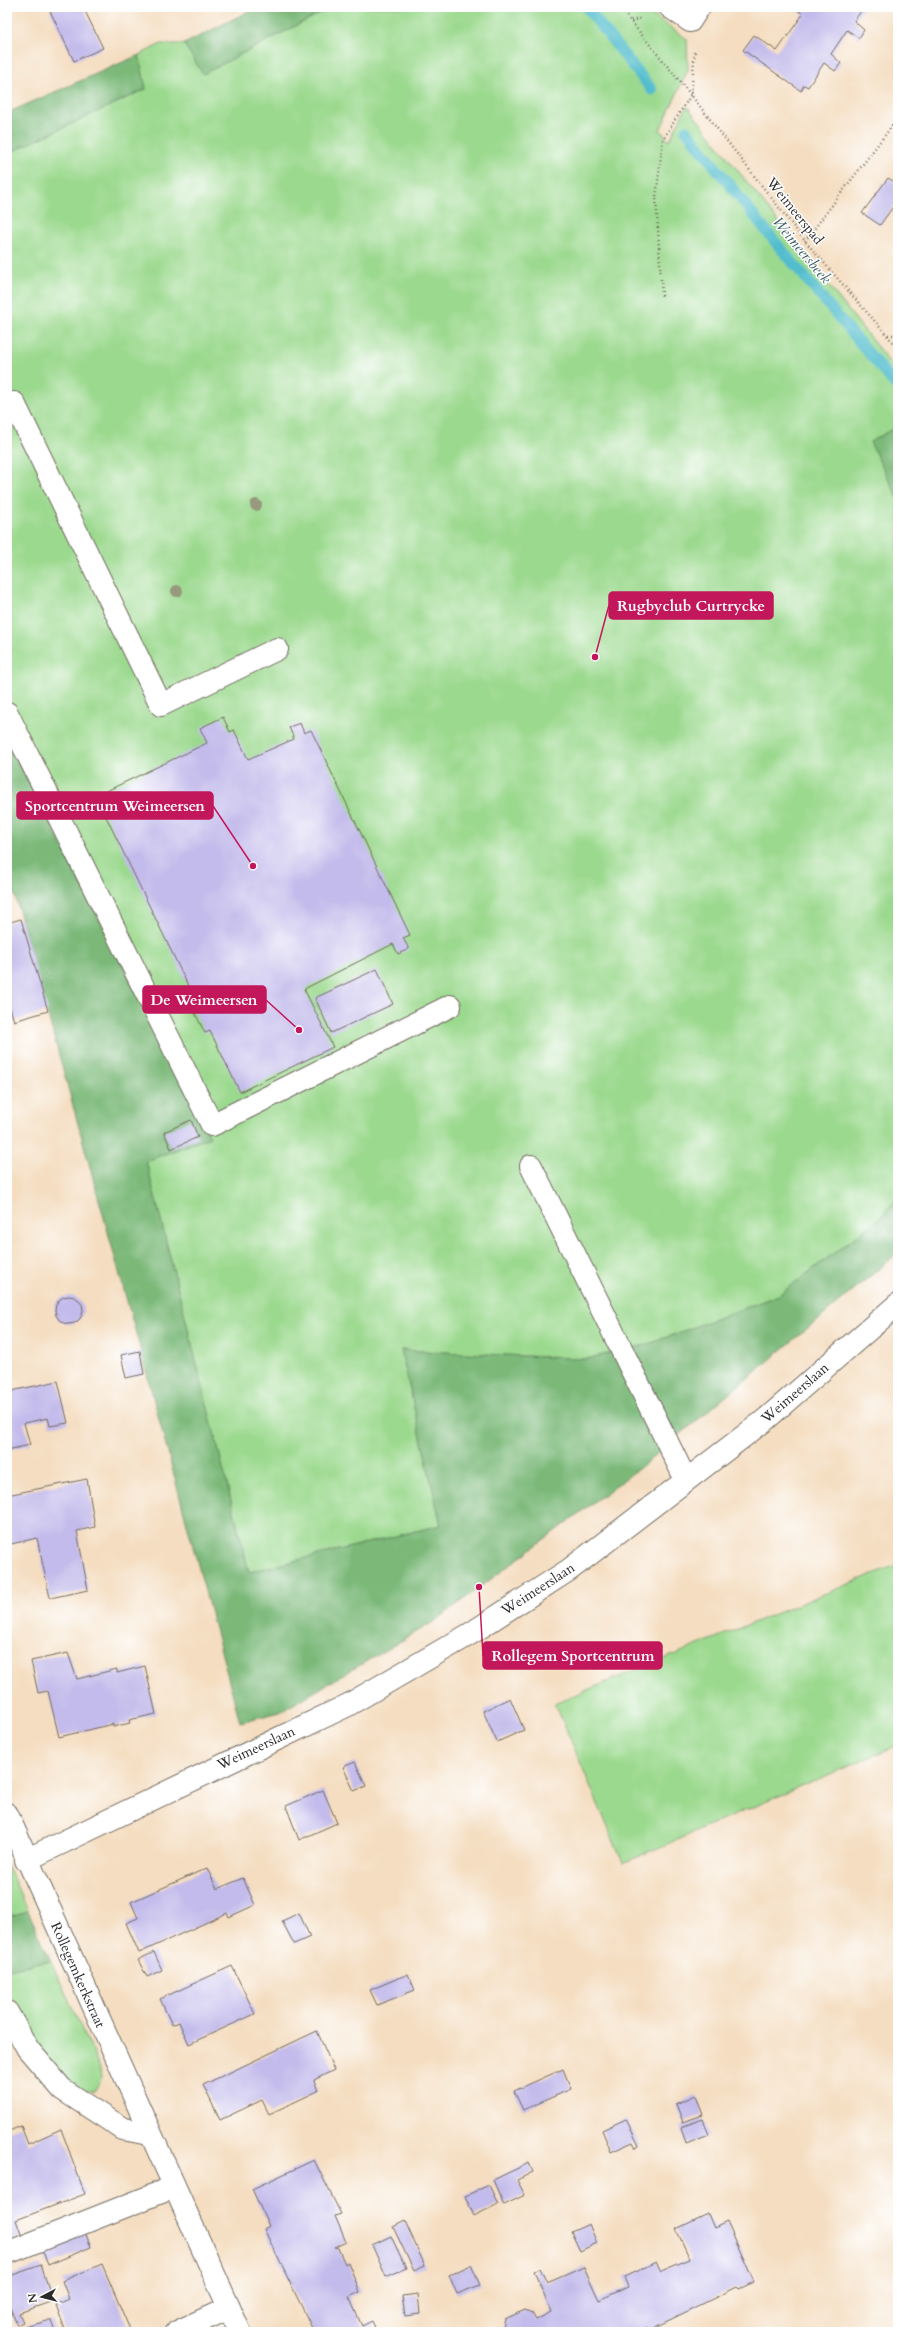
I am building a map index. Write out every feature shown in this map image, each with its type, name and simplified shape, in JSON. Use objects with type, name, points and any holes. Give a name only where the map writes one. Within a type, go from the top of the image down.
[{"type":"street","points":[[670,7],[695,14]]},
{"type":"street","points":[[14,404],[161,705],[277,649]]},
{"type":"street","points":[[7,713],[212,1124],[450,1006]]},
{"type":"street","points":[[531,1166],[686,1480]]},
{"type":"street","name":"Weimeerslaan","points":[[26,1860],[348,1705],[470,1634],[569,1570],[765,1420],[898,1304]]},
{"type":"street","name":"Rollegemkerkstraat","points":[[7,1814],[26,1860],[240,2332]]},
{"type":"street","points":[[7,2012],[28,2049],[62,2089],[123,2129],[150,2134]]},
{"type":"street","points":[[7,2253],[174,2187]]},
{"type":"street","points":[[177,2332],[229,2308]]},
{"type":"path","name":"Weimeerspad","points":[[619,7],[691,95],[805,241],[898,348]]},
{"type":"path","points":[[662,296],[656,198],[664,139],[691,95],[696,54],[695,14]]},
{"type":"path","points":[[805,241],[898,118]]},
{"type":"path","points":[[888,336],[898,335]]},
{"type":"green space","points":[[257,7],[332,7],[203,74],[184,44]]},
{"type":"green space","points":[[332,7],[629,7],[637,16],[643,8],[687,39],[688,70],[660,130],[669,141],[687,106],[898,373],[898,426],[870,442],[898,498],[898,1198],[879,1219],[779,1295],[646,1345],[586,1359],[401,1350],[441,1525],[249,1572],[146,1161],[209,1137],[7,740],[7,175],[13,172],[7,164],[7,154],[146,89],[139,55],[161,44],[184,44],[203,74]]},
{"type":"green space","points":[[139,55],[146,89],[7,154],[7,113]]},
{"type":"green space","points":[[898,426],[898,498],[870,442]]},
{"type":"green space","points":[[7,740],[210,1137],[146,1161],[249,1572],[441,1525],[401,1350],[586,1359],[646,1345],[779,1295],[879,1219],[898,1198],[898,1253],[646,1463],[435,1621],[280,1712],[240,1722],[140,1348],[7,867]]},
{"type":"green space","points":[[898,1564],[898,1745],[623,1863],[555,1703]]},
{"type":"green space","points":[[7,1865],[28,1911],[7,1917]]},
{"type":"green space","points":[[28,1911],[51,1961],[7,1969],[7,1917]]},
{"type":"green space","points":[[51,1961],[100,2069],[101,2080],[95,2090],[83,2092],[62,2073],[39,2047],[11,2005],[6,1984],[7,1969]]},
{"type":"building","points":[[58,7],[83,7],[103,48],[74,61],[50,11]]},
{"type":"building","points":[[793,7],[864,7],[854,21],[864,30],[859,38],[847,30],[831,54],[841,63],[835,71],[824,63],[808,87],[804,85],[801,91],[743,50],[754,35],[777,51],[803,14]]},
{"type":"building","points":[[888,178],[898,184],[898,200],[880,225],[862,213]]},
{"type":"building","points":[[223,717],[230,732],[234,730],[248,759],[294,739],[289,727],[300,723],[304,733],[311,730],[410,935],[403,938],[409,949],[398,954],[393,944],[304,989],[333,1047],[240,1092],[210,1031],[205,1033],[191,1005],[196,1002],[96,796],[207,743],[200,728]]},
{"type":"building","points":[[21,919],[48,1011],[14,1021],[7,998],[7,923]]},
{"type":"building","points":[[377,969],[393,1004],[331,1033],[315,998]]},
{"type":"building","points":[[191,1120],[198,1137],[171,1149],[164,1132]]},
{"type":"building","points":[[69,1296],[75,1297],[79,1300],[82,1304],[82,1316],[79,1320],[75,1323],[69,1324],[63,1323],[59,1320],[56,1316],[55,1310],[56,1304],[59,1300],[63,1297]]},
{"type":"building","points":[[140,1351],[144,1374],[126,1378],[121,1355]]},
{"type":"building","points":[[58,1381],[68,1423],[50,1426],[48,1418],[24,1423],[30,1445],[7,1450],[7,1392]]},
{"type":"building","points":[[87,1479],[95,1527],[77,1531],[88,1590],[50,1598],[37,1538],[7,1545],[7,1495]]},
{"type":"building","points":[[68,1653],[77,1679],[117,1669],[117,1673],[145,1666],[156,1714],[129,1720],[130,1723],[113,1727],[113,1724],[59,1737],[48,1691],[38,1693],[31,1661]]},
{"type":"building","points":[[510,1698],[524,1730],[497,1742],[483,1711]]},
{"type":"building","points":[[355,1762],[366,1786],[354,1791],[343,1767]]},
{"type":"building","points":[[323,1790],[337,1823],[299,1840],[286,1806]]},
{"type":"building","points":[[207,1868],[217,1889],[243,1878],[255,1905],[229,1917],[227,1913],[139,1953],[126,1923],[138,1918],[131,1902]]},
{"type":"building","points":[[299,1913],[310,1937],[294,1944],[282,1921]]},
{"type":"building","points":[[154,1952],[162,1970],[147,1977],[138,1960]]},
{"type":"building","points":[[232,1966],[255,2014],[189,2044],[179,2022],[172,2025],[160,1999]]},
{"type":"building","points":[[408,1974],[415,1990],[377,2005],[370,1990]]},
{"type":"building","points":[[317,2031],[334,2070],[314,2080],[318,2091],[269,2114],[262,2100],[220,2120],[203,2085]]},
{"type":"building","points":[[563,2069],[571,2089],[523,2110],[514,2091]]},
{"type":"building","points":[[696,2095],[703,2115],[683,2122],[676,2104]]},
{"type":"building","points":[[626,2119],[639,2146],[636,2148],[633,2142],[611,2152],[602,2130]]},
{"type":"building","points":[[703,2119],[709,2135],[686,2144],[681,2127]]},
{"type":"building","points":[[21,2126],[28,2144],[61,2129],[85,2194],[16,2220],[22,2237],[7,2242],[7,2132]]},
{"type":"building","points":[[314,2160],[341,2214],[335,2216],[346,2242],[335,2247],[338,2248],[345,2264],[348,2262],[360,2292],[349,2297],[362,2326],[372,2321],[377,2332],[314,2332],[264,2229],[269,2226],[252,2189]]},
{"type":"building","points":[[529,2163],[533,2172],[517,2180],[525,2195],[504,2205],[493,2180]]},
{"type":"building","points":[[489,2185],[498,2204],[474,2216],[465,2196]]},
{"type":"building","points":[[708,2214],[714,2228],[727,2222],[754,2282],[739,2289],[737,2287],[649,2330],[648,2328],[639,2332],[493,2332],[503,2328],[505,2319],[525,2310],[532,2313],[536,2320],[551,2312],[534,2271],[540,2268],[547,2283],[584,2267],[599,2300],[628,2287],[624,2277],[656,2262],[661,2271],[690,2259],[676,2229]]},
{"type":"building","points":[[405,2221],[425,2266],[414,2271],[393,2227]]},
{"type":"building","points":[[589,2224],[597,2243],[580,2251],[571,2232]]},
{"type":"building","points":[[85,2232],[91,2247],[48,2265],[42,2249]]},
{"type":"building","points":[[391,2236],[406,2268],[386,2277],[372,2245]]},
{"type":"building","points":[[102,2264],[131,2332],[66,2332],[56,2305],[69,2299],[62,2281]]},
{"type":"building","points":[[41,2265],[53,2301],[19,2313],[23,2322],[17,2325],[7,2300],[7,2277]]},
{"type":"building","points":[[471,2265],[480,2285],[457,2294],[449,2275]]},
{"type":"building","points":[[418,2294],[420,2314],[405,2316],[402,2296]]},
{"type":"building","points":[[52,2321],[56,2332],[27,2332],[25,2327]]},
{"type":"waterway","name":"Weimeersbeek","points":[[586,7],[652,90]]},
{"type":"waterway","name":"Weimeersbeek","points":[[686,130],[772,238],[898,388]]},
{"type":"place","name":"Rugbyclub Curtrycke","points":[[595,657]]},
{"type":"place","name":"Sportcentrum Weimeersen","points":[[253,866]]},
{"type":"place","name":"De Weimeersen","points":[[299,1030]]},
{"type":"place","name":"Rollegem Sportcentrum","points":[[479,1587]]}]
